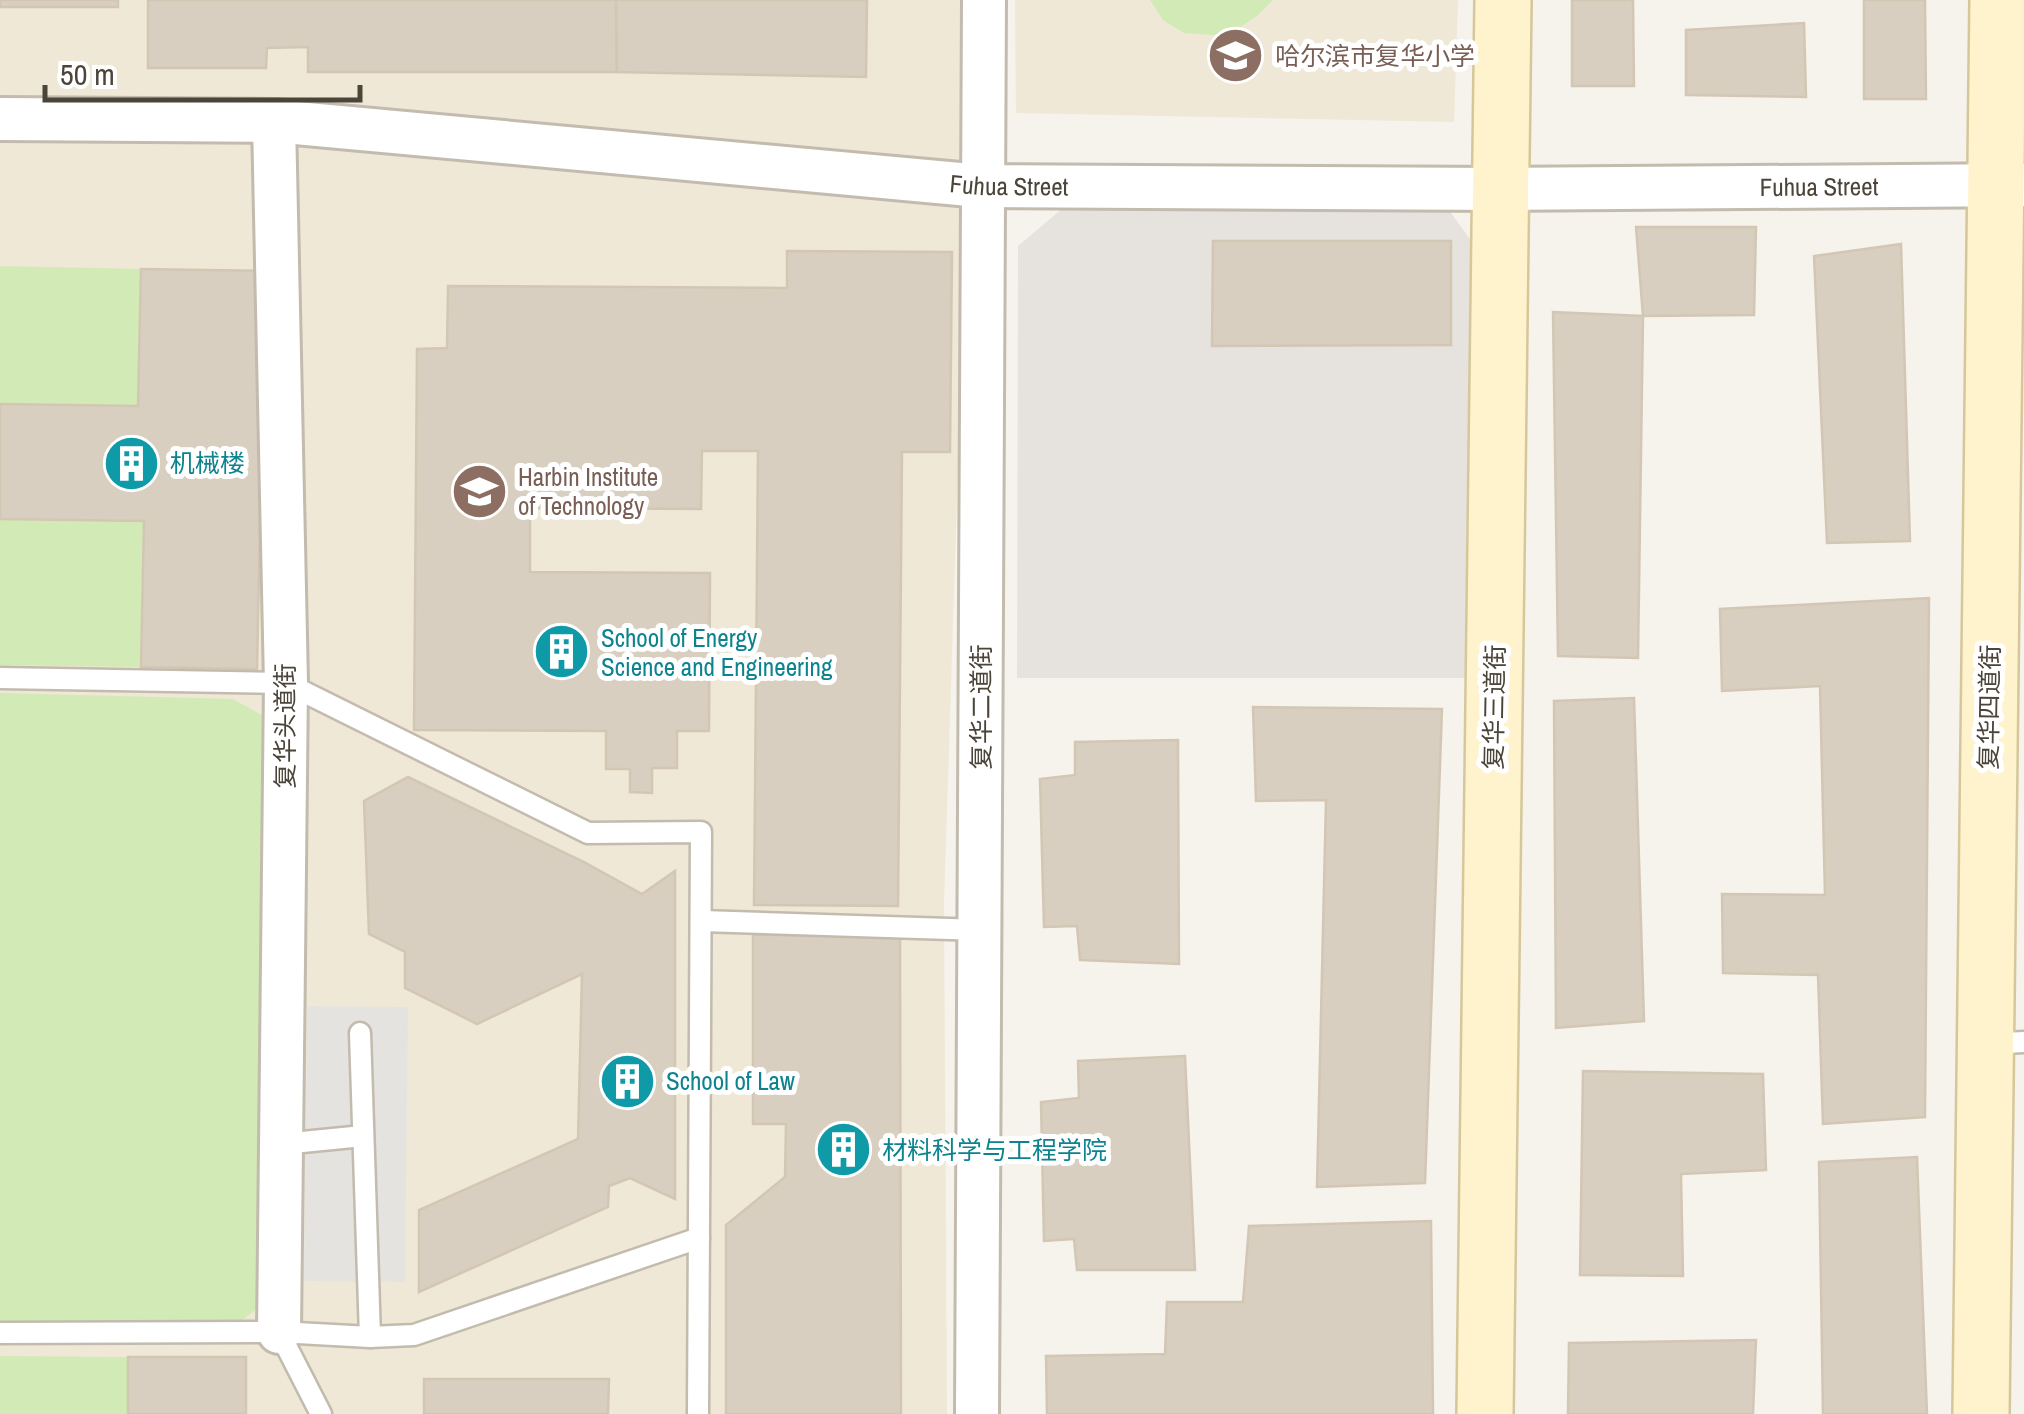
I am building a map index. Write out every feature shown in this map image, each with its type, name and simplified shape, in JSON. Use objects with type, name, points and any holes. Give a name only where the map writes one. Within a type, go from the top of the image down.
[{"type":"street","name":"复华二道街","points":[[977,1414],[984,0]]},
{"type":"street","name":"复华三道街","points":[[1485,1414],[1503,0]]},
{"type":"street","name":"复华四道街","points":[[1981,1414],[2005,1043],[2010,185],[1998,0]]},
{"type":"street","name":"Fuhua Street","points":[[0,119],[274,121],[982,186],[1501,189],[2010,185]]},
{"type":"street","name":"复华头道街","points":[[274,121],[286,683],[278,1332]]},
{"type":"lane","points":[[0,678],[286,683],[588,833],[702,832],[698,1414]]},
{"type":"lane","points":[[701,921],[981,930]]},
{"type":"lane","points":[[360,1033],[370,1336]]},
{"type":"lane","points":[[282,1144],[363,1136]]},
{"type":"lane","points":[[0,1334],[414,1335],[698,1238]]},
{"type":"lane","points":[[278,1332],[321,1414]]},
{"type":"shaded area","name":"Harbin Institute of Technology","points":[[0,0],[973,0],[944,904],[947,1414],[0,1414]]},
{"type":"shaded area","name":"哈尔滨市复华小学","points":[[1015,0],[1458,0],[1454,122],[1016,113]]},
{"type":"shaded area","points":[[1063,208],[1448,209],[1475,246],[1467,678],[1017,678],[1018,246]]},
{"type":"shaded area","points":[[307,1006],[408,1007],[405,1282],[304,1281]]},
{"type":"green space","points":[[1150,0],[1273,0],[1227,36],[1184,33],[1163,20]]},
{"type":"green space","points":[[0,266],[141,269],[138,406],[0,404]]},
{"type":"green space","points":[[0,519],[144,521],[141,667],[0,665]]},
{"type":"green space","points":[[0,693],[233,699],[272,721],[263,1294],[254,1311],[240,1322],[0,1325]]},
{"type":"green space","points":[[0,1356],[128,1357],[128,1414],[0,1414]]},
{"type":"building","points":[[0,0],[118,0],[118,7],[0,7]]},
{"type":"building","points":[[148,0],[616,0],[617,72],[308,72],[308,47],[267,48],[266,68],[148,68]]},
{"type":"building","points":[[616,0],[867,0],[866,77],[617,72]]},
{"type":"building","points":[[1572,0],[1633,0],[1634,86],[1572,86]]},
{"type":"building","points":[[1864,0],[1925,0],[1926,99],[1864,99]]},
{"type":"building","points":[[1804,23],[1806,97],[1686,95],[1686,30]]},
{"type":"building","points":[[1636,227],[1756,227],[1754,315],[1643,316]]},
{"type":"building","points":[[1213,241],[1451,241],[1451,345],[1212,346]]},
{"type":"building","points":[[1901,244],[1910,541],[1827,543],[1814,256]]},
{"type":"building","name":"School of Energy Science and Engineering","points":[[787,251],[952,252],[950,452],[902,452],[898,906],[754,905],[758,451],[702,451],[701,509],[530,508],[530,572],[710,573],[709,731],[677,731],[677,768],[652,768],[652,793],[630,792],[630,769],[606,769],[606,731],[414,730],[417,349],[447,348],[448,286],[787,288]]},
{"type":"building","name":"机械楼","points":[[141,269],[265,271],[257,669],[141,667],[144,521],[0,519],[0,404],[138,406]]},
{"type":"building","points":[[1553,312],[1643,316],[1638,658],[1558,656]]},
{"type":"building","points":[[1929,598],[1925,1117],[1823,1124],[1818,975],[1723,973],[1722,894],[1825,895],[1820,686],[1722,691],[1720,609]]},
{"type":"building","points":[[1634,698],[1644,1021],[1556,1028],[1554,701]]},
{"type":"building","points":[[1253,707],[1442,709],[1425,1183],[1317,1187],[1326,800],[1256,801]]},
{"type":"building","points":[[1178,740],[1179,964],[1080,960],[1077,926],[1044,927],[1040,779],[1075,775],[1075,742]]},
{"type":"building","name":"School of Law","points":[[408,777],[642,894],[675,871],[675,1199],[630,1178],[609,1186],[608,1207],[419,1292],[419,1210],[578,1139],[582,974],[477,1024],[405,988],[405,952],[369,934],[364,801]]},
{"type":"building","name":"材料科学与工程学院","points":[[753,935],[900,935],[901,1414],[726,1414],[726,1225],[785,1177],[786,1124],[753,1124]]},
{"type":"building","points":[[1185,1056],[1195,1270],[1077,1270],[1074,1239],[1044,1241],[1041,1102],[1079,1098],[1078,1061]]},
{"type":"building","points":[[1583,1071],[1763,1074],[1766,1170],[1681,1174],[1683,1276],[1580,1275]]},
{"type":"building","points":[[1917,1157],[1927,1414],[1823,1414],[1819,1162]]},
{"type":"building","points":[[1431,1221],[1433,1414],[1047,1414],[1046,1356],[1165,1354],[1167,1302],[1243,1302],[1249,1226]]},
{"type":"building","points":[[1756,1340],[1753,1414],[1568,1414],[1569,1343]]},
{"type":"building","points":[[128,1357],[246,1357],[246,1414],[128,1414]]},
{"type":"building","points":[[424,1379],[609,1379],[608,1414],[424,1414]]},
{"type":"place","name":"哈尔滨市复华小学","points":[[1236,56]]},
{"type":"place","name":"机械楼","points":[[131,463]]},
{"type":"place","name":"Harbin Institute of Technology","points":[[479,491]]},
{"type":"place","name":"School of Energy Science and Engineering","points":[[562,652]]},
{"type":"place","name":"School of Law","points":[[627,1081]]},
{"type":"place","name":"材料科学与工程学院","points":[[843,1150]]}]
